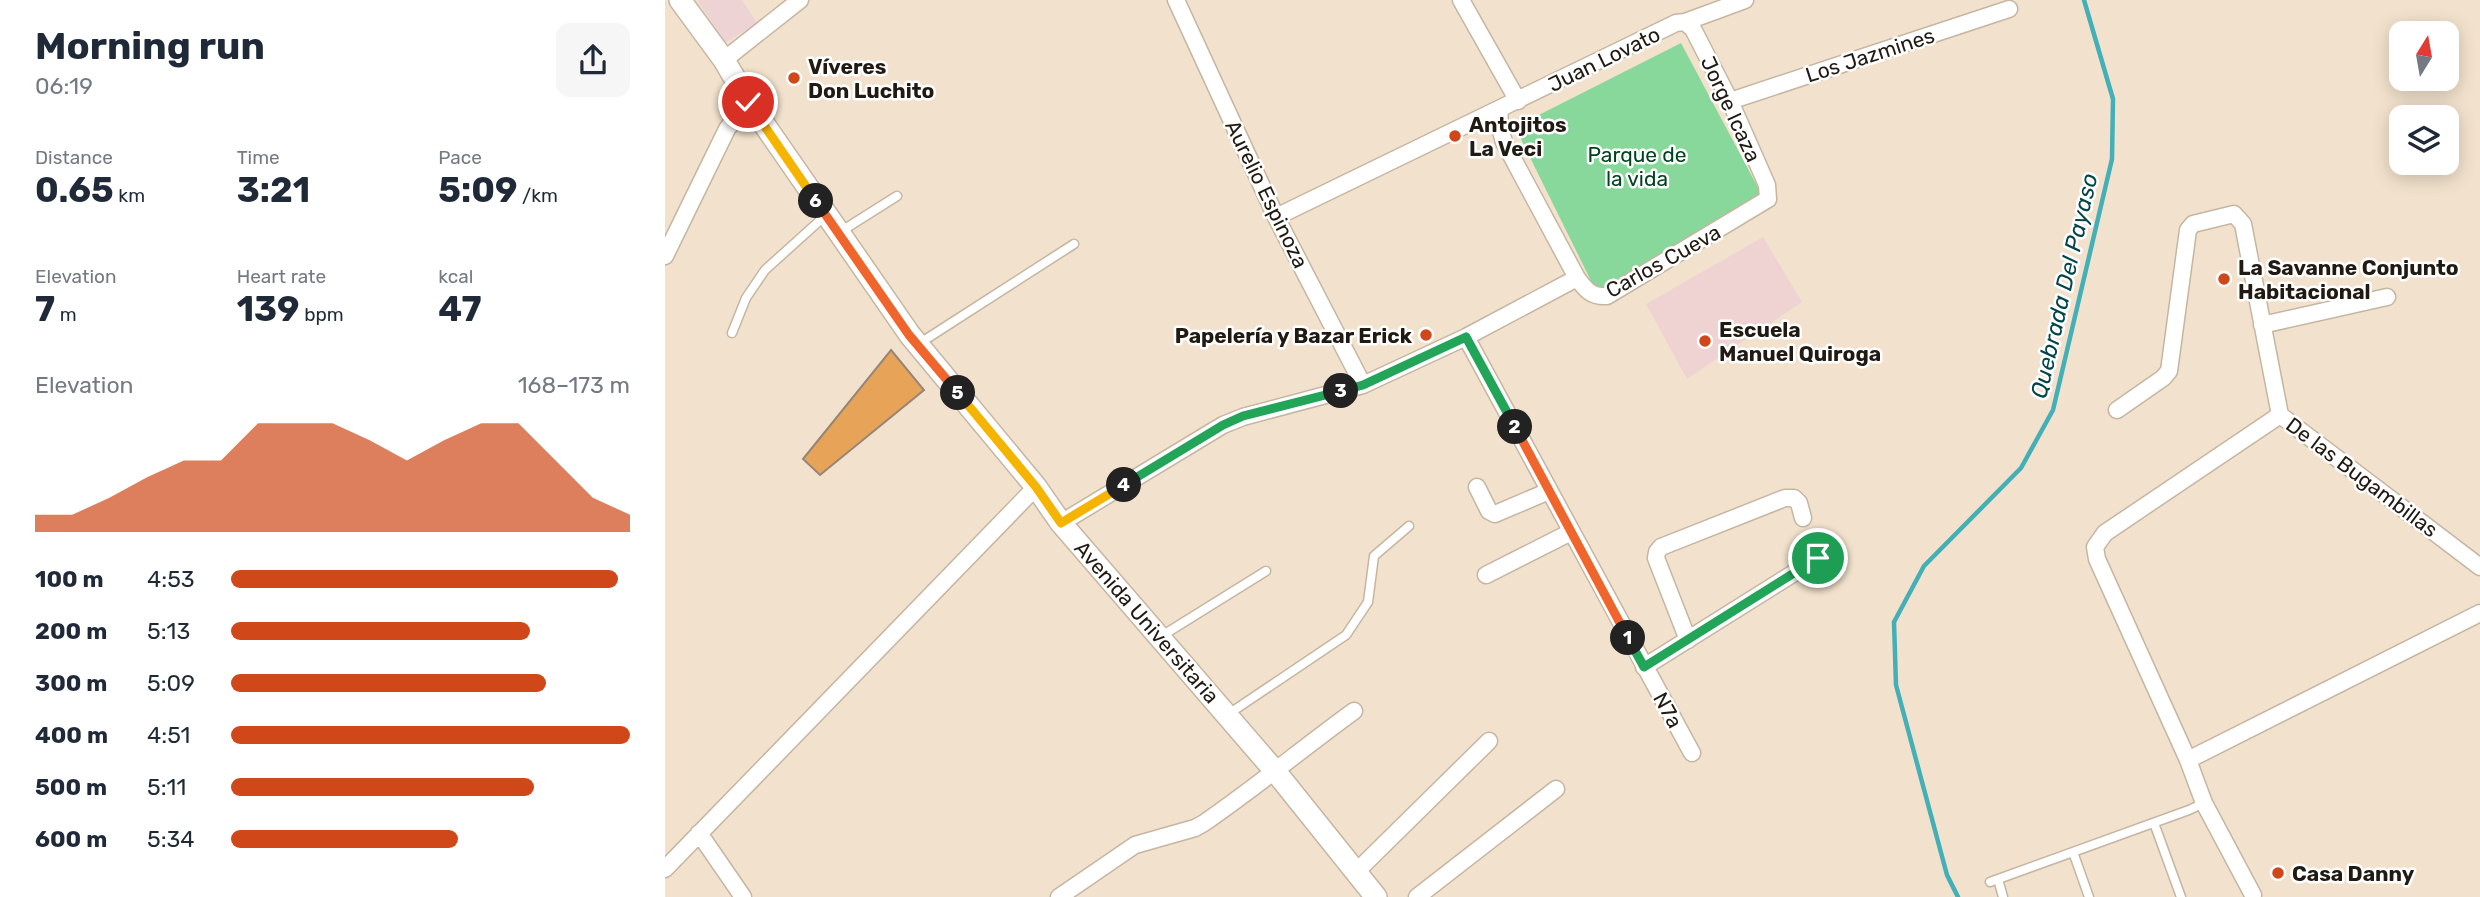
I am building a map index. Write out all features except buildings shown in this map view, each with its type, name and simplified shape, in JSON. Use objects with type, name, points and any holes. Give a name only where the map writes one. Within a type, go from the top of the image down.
[{"type":"street","name":"Avenida Universitaria","points":[[680,0],[724,60],[748,102],[838,233],[918,345],[1036,487],[1061,523],[1275,771],[1377,897]]},
{"type":"street","points":[[724,60],[800,0]]},
{"type":"street","name":"Aurelio Espinoza","points":[[1176,0],[1276,217],[1363,385]]},
{"type":"street","points":[[1461,0],[1518,101]]},
{"type":"street","name":"Juan Lovato","points":[[1276,217],[1676,23],[1745,0]]},
{"type":"street","name":"Los Jazmines","points":[[1730,101],[2009,9]]},
{"type":"street","name":"Jorge Icaza","points":[[1685,22],[1693,29],[1730,101],[1767,185],[1768,199]]},
{"type":"street","points":[[665,256],[727,129],[748,102]]},
{"type":"street","name":"Carlos Cueva","points":[[1500,110],[1499,124],[1504,142],[1577,278],[1591,294],[1598,297],[1607,296],[1768,199]]},
{"type":"street","name":"De las Bugambillas","points":[[2117,410],[2169,371],[2188,230],[2193,224],[2234,214],[2243,224],[2280,415],[2480,567]]},
{"type":"street","points":[[1061,523],[1223,425],[1243,416],[1363,385],[1466,337],[1577,278]]},
{"type":"street","points":[[2262,325],[2387,296]]},
{"type":"street","name":"N7a","points":[[1466,337],[1692,753]]},
{"type":"street","points":[[2253,895],[2204,803],[2188,760],[2097,559],[2095,547],[2105,533],[2280,415]]},
{"type":"street","points":[[665,869],[1036,487]]},
{"type":"street","points":[[1477,487],[1489,512],[1495,514],[1549,491]]},
{"type":"street","points":[[1688,639],[1656,558],[1661,547],[1785,498],[1794,498],[1799,503],[1803,517]]},
{"type":"street","points":[[1486,575],[1571,532]]},
{"type":"street","name":"N7a","points":[[1644,667],[1818,558]]},
{"type":"street","points":[[2188,760],[2480,613]]},
{"type":"street","points":[[1059,897],[1135,845],[1195,828],[1203,823],[1257,787],[1354,711]]},
{"type":"street","points":[[1356,872],[1489,741]]},
{"type":"street","points":[[1417,897],[1556,789]]},
{"type":"street","points":[[699,833],[743,897]]},
{"type":"lane","points":[[838,233],[897,196]]},
{"type":"lane","points":[[732,333],[746,298],[765,270],[826,215]]},
{"type":"lane","points":[[918,345],[1074,244]]},
{"type":"lane","points":[[1227,715],[1346,635],[1368,602],[1374,556],[1409,526]]},
{"type":"lane","points":[[1160,637],[1266,571]]},
{"type":"lane","points":[[2003,897],[1994,880],[2204,803]]},
{"type":"lane","points":[[2154,823],[2181,897]]},
{"type":"lane","points":[[2073,852],[2089,897]]},
{"type":"shaded area","points":[[697,0],[742,0],[757,23],[725,43]]},
{"type":"shaded area","name":"Escuela Manuel Quiroga","points":[[1763,237],[1802,302],[1687,379],[1646,304]]},
{"type":"green space","name":"Parque de la vida","points":[[1681,43],[1763,197],[1597,293],[1515,127]]},
{"type":"waterway","name":"Quebrada Del Payaso","points":[[1958,897],[1947,875],[1896,685],[1894,622],[1924,566],[2021,468],[2053,410],[2112,159],[2113,99],[2084,0]]},
{"type":"place","name":"Víveres Don Luchito","points":[[794,78]]},
{"type":"place","name":"Antojitos La Veci","points":[[1455,136]]},
{"type":"place","name":"La Savanne Conjunto Habitacional","points":[[2224,279]]},
{"type":"place","name":"Papelería y Bazar Erick","points":[[1426,335]]},
{"type":"place","name":"Escuela Manuel Quiroga","points":[[1705,341]]},
{"type":"place","name":"Casa Danny","points":[[2278,873]]},
{"type":"route","points":[[748,102],[909,335],[1036,487],[1061,523],[1223,425],[1243,416],[1363,385],[1466,337],[1644,667],[1818,558]]}]
